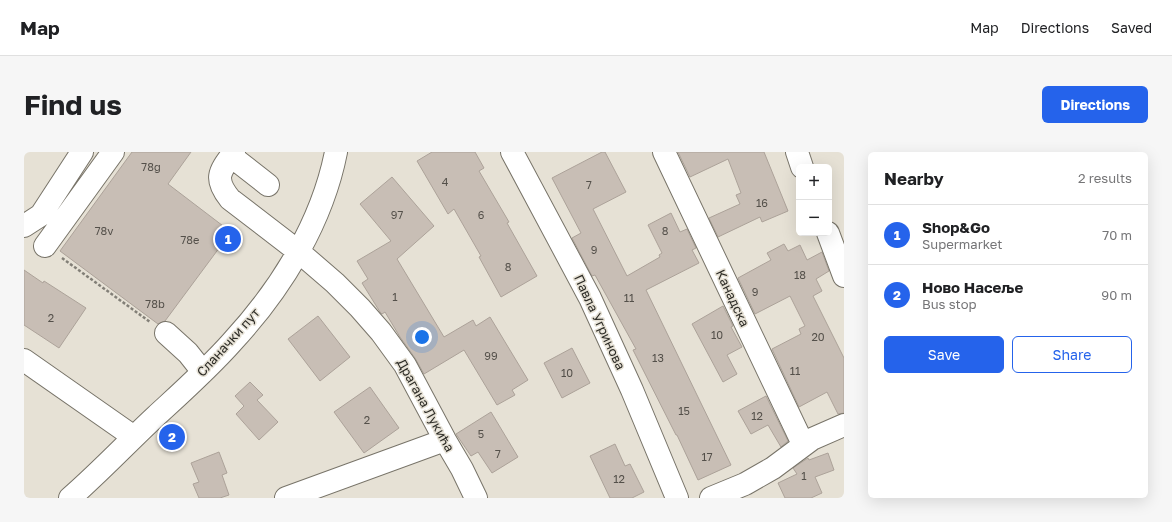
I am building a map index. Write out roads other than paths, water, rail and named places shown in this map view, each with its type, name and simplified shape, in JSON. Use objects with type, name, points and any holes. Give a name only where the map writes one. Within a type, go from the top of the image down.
[{"type":"street","points":[[24,226],[41,215],[82,152]]},
{"type":"street","points":[[45,246],[113,152]]},
{"type":"street","name":"Сланачки пут","points":[[70,498],[203,372],[232,342],[251,319],[299,252],[315,219],[336,152]]},
{"type":"street","name":"Павла Угринова","points":[[512,152],[590,298],[632,390],[677,498]]},
{"type":"street","name":"Канадска","points":[[664,152],[803,444]]},
{"type":"street","points":[[797,152],[801,164]]},
{"type":"street","points":[[232,154],[268,184]]},
{"type":"street","name":"Драгана Лукића","points":[[232,154],[221,168],[219,177],[225,192],[230,199],[299,252],[335,283],[381,332],[405,365],[444,440],[462,469],[476,498]]},
{"type":"street","points":[[829,236],[844,276]]},
{"type":"street","points":[[166,333],[188,353],[203,372]]},
{"type":"street","points":[[24,360],[134,437]]},
{"type":"street","points":[[710,498],[748,491],[773,468],[803,444],[844,425]]},
{"type":"street","points":[[286,498],[444,440]]},
{"type":"place","name":"Shop&Go","points":[[228,239]]},
{"type":"place","name":"Ново Насеље","points":[[172,437]]}]
